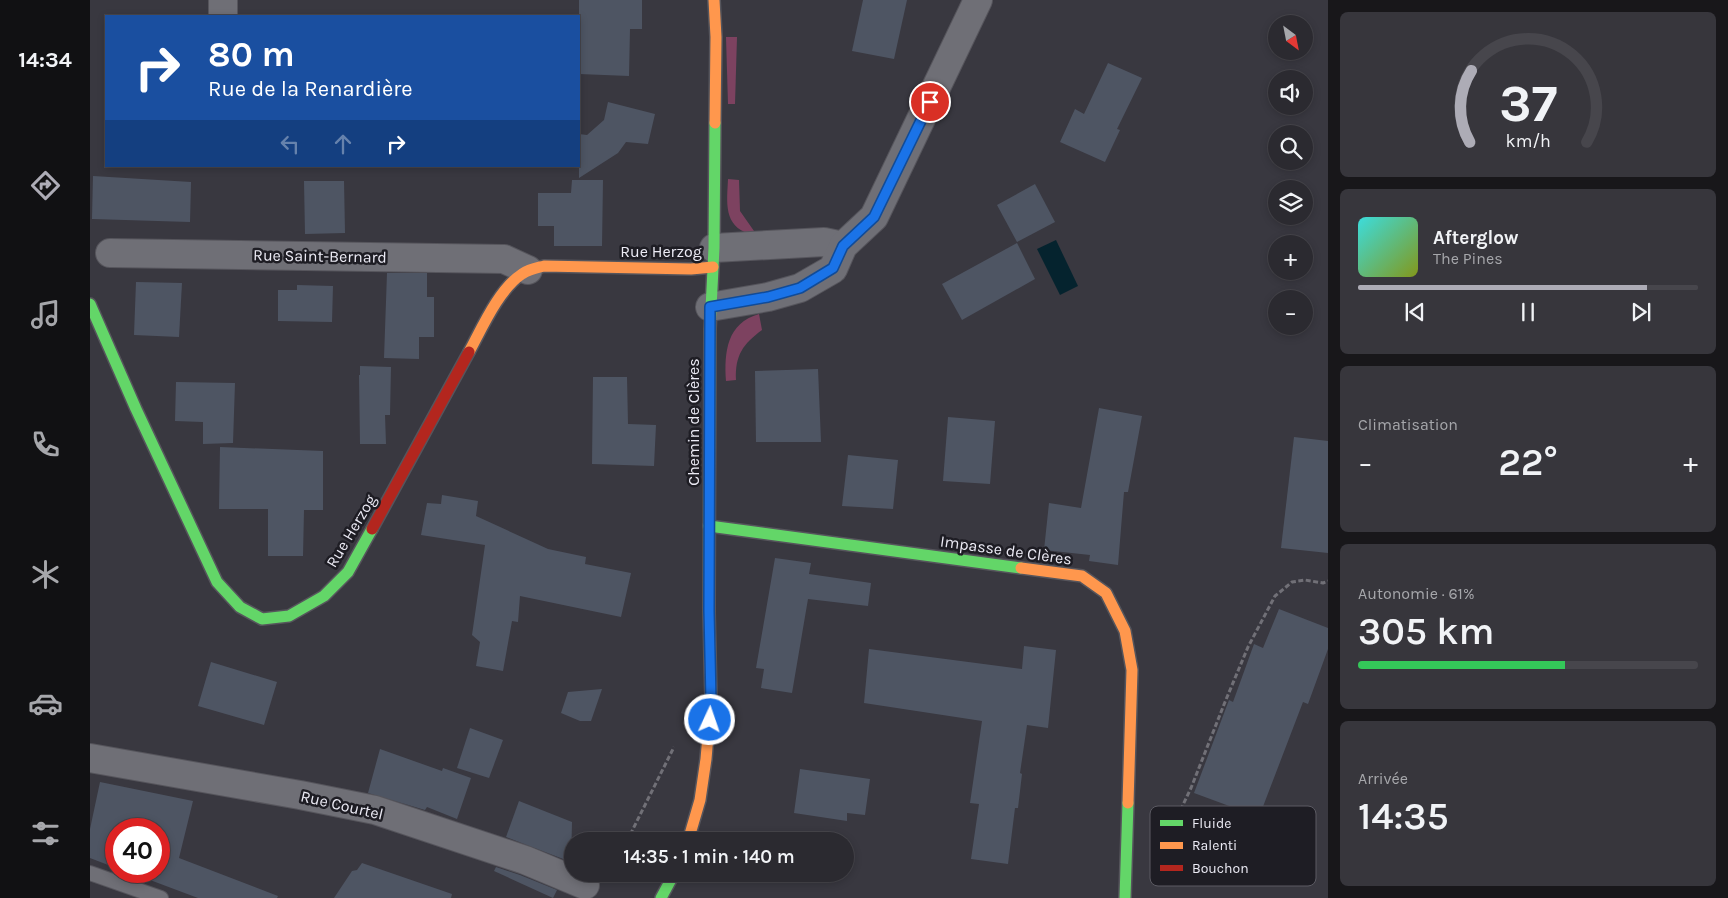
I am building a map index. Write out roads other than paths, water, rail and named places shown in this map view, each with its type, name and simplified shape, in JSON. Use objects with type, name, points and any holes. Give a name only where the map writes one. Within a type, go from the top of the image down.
[{"type":"street","points":[[223,0],[223,15]]},
{"type":"street","name":"Chemin de Clères","points":[[691,832],[700,800],[711,700],[709,526],[710,307],[713,257],[716,46],[714,0]]},
{"type":"street","points":[[710,307],[768,297],[800,288],[833,268],[843,246],[874,217],[978,0]]},
{"type":"street","points":[[713,257],[824,242],[843,246]]},
{"type":"street","name":"Rue Saint-Bernard","points":[[110,253],[504,259],[528,270]]},
{"type":"street","name":"Rue Herzog","points":[[90,304],[216,582],[240,607],[262,619],[289,616],[324,596],[348,572],[486,322],[505,291],[520,276],[528,270],[544,266],[691,268],[713,257]]},
{"type":"street","name":"Impasse de Clères","points":[[709,526],[1082,576],[1106,593],[1125,632],[1132,670],[1125,898]]},
{"type":"street","name":"Rue Courtel","points":[[90,758],[375,810],[525,860],[584,886]]},
{"type":"street","points":[[661,898],[670,882]]},
{"type":"lane","points":[[90,873],[162,898]]},
{"type":"water","points":[[1056,240],[1078,286],[1060,295],[1037,249]]}]
